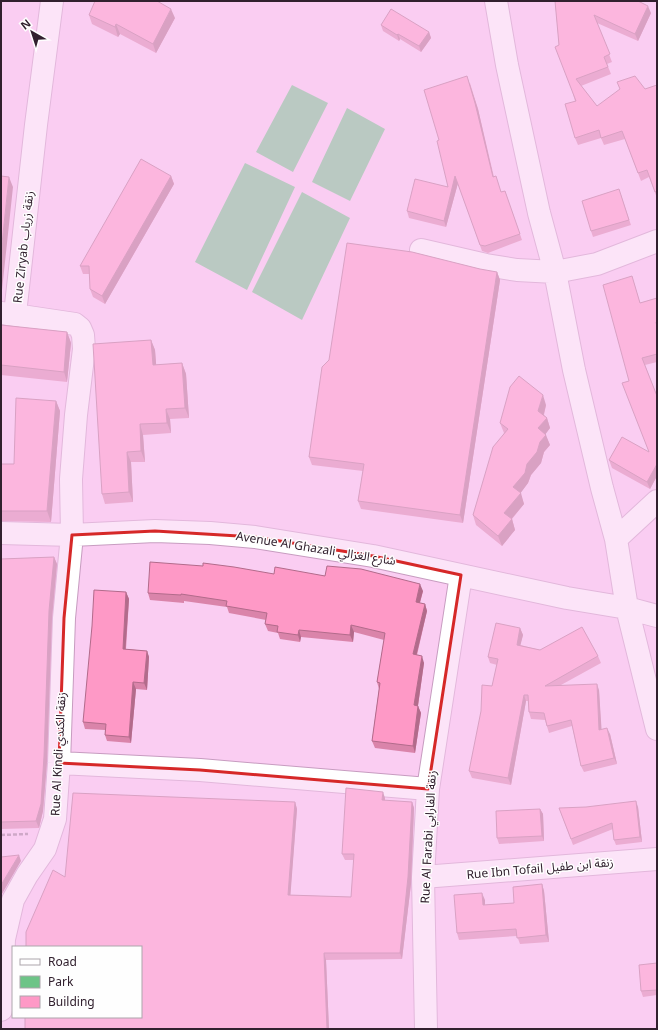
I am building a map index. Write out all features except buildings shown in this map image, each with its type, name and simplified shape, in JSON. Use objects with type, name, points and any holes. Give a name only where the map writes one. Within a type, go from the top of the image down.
[{"type":"street","name":"Rue Ziryab زنقة زرياب","points":[[52,1],[36,125],[8,314],[75,324],[80,328],[83,335],[84,349],[76,415],[71,480],[72,535]]},
{"type":"street","points":[[496,1],[507,65],[539,213],[555,272],[574,370],[602,488],[616,539],[627,608],[657,729]]},
{"type":"street","points":[[421,250],[486,265],[517,270],[555,272],[597,264],[657,241]]},
{"type":"street","points":[[616,539],[657,501]]},
{"type":"street","name":"Avenue Al Ghazali شارع الغزالي","points":[[1,533],[72,535],[155,531],[210,532],[255,537],[373,556],[567,598],[627,608],[657,616]]},
{"type":"street","name":"Rue Al Kindi زنقة الكندي","points":[[1,1010],[4,940],[13,900],[27,875],[45,849],[55,819],[59,763],[64,618],[72,535]]},
{"type":"street","name":"Rue Al Farabi زنقة الفارابي","points":[[426,1029],[423,877],[428,789],[461,575]]},
{"type":"street","points":[[59,763],[200,770],[329,782],[428,789]]},
{"type":"street","name":"Rue Ibn Tofail زنقة ابن طفيل","points":[[423,877],[657,858]]},
{"type":"path","points":[[1,835],[50,834]]},
{"type":"highlighted area","points":[[155,531],[255,537],[373,556],[461,575],[428,789],[200,770],[59,763],[64,618],[72,535]]},
{"type":"green space","points":[[292,85],[328,103],[293,172],[256,152]]},
{"type":"green space","points":[[347,108],[385,129],[350,201],[312,182]]},
{"type":"green space","points":[[245,163],[295,187],[247,290],[195,262]]},
{"type":"green space","points":[[302,192],[350,218],[302,320],[252,292]]}]
